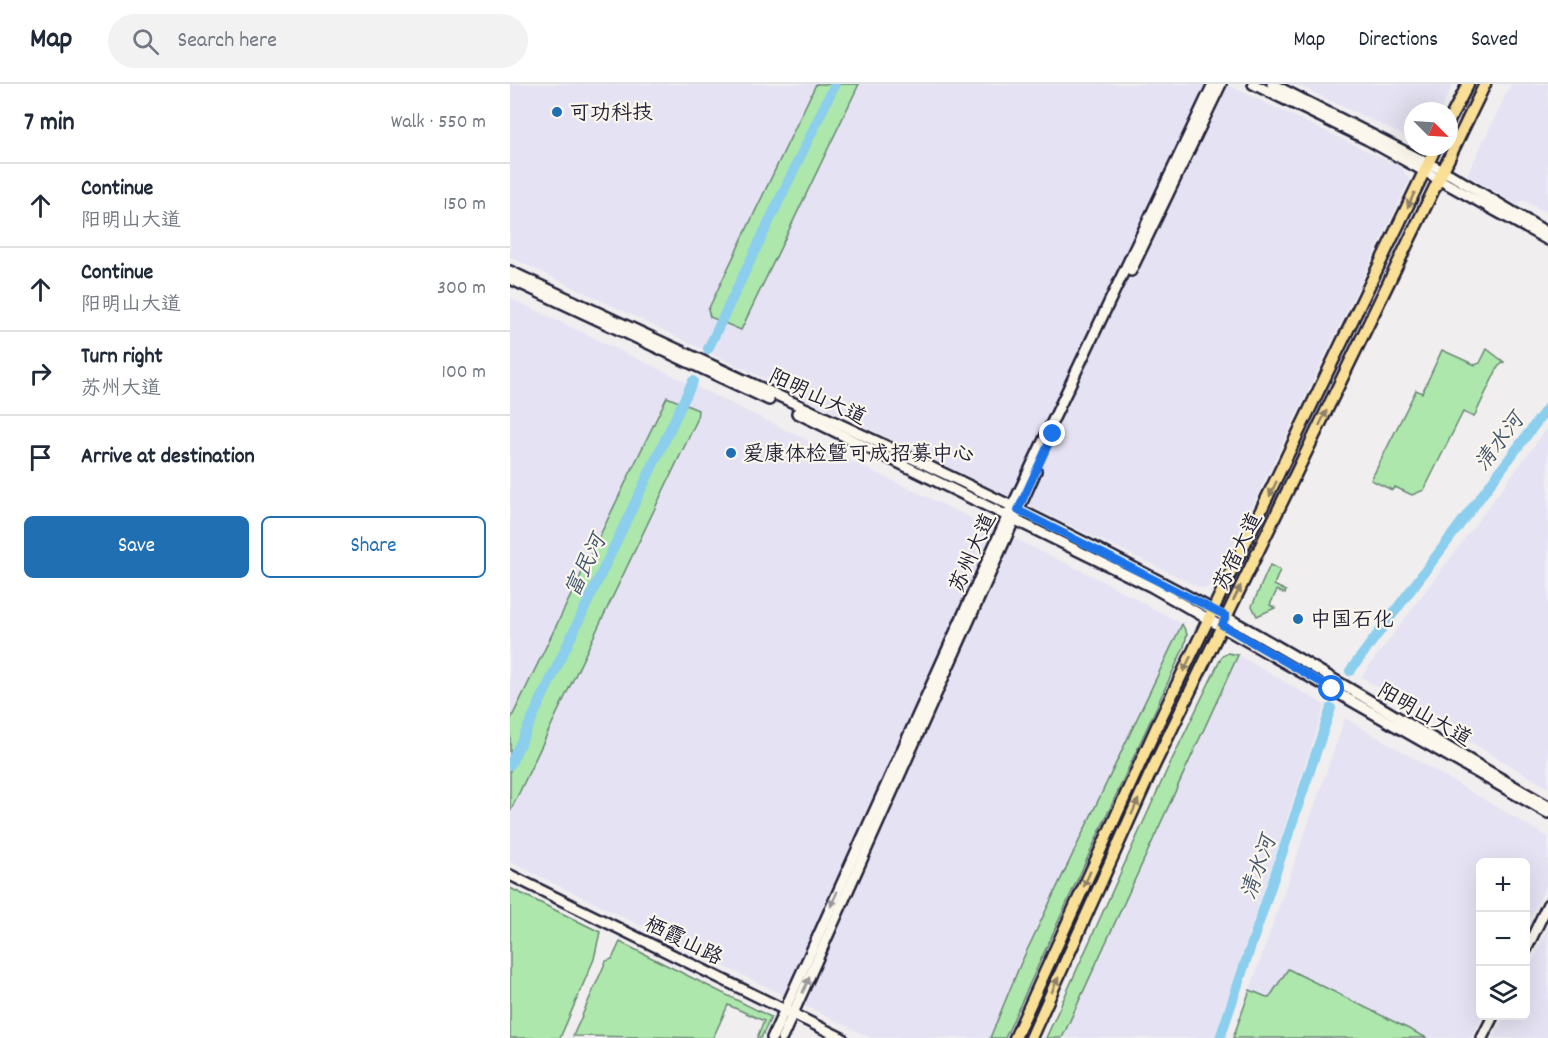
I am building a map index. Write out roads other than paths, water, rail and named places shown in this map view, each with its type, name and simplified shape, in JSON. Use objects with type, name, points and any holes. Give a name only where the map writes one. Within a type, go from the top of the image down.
[{"type":"main road","name":"苏州大道","points":[[772,1038],[788,1012],[1013,512],[1213,84]]},
{"type":"main road","name":"苏州大道","points":[[1013,512],[1221,84]]},
{"type":"main road","points":[[1253,84],[1443,175],[1548,233]]},
{"type":"main road","points":[[1272,84],[1427,167]]},
{"type":"main road","points":[[1458,104],[1468,84]]},
{"type":"main road","name":"苏宿大道","points":[[1031,1038],[1149,776],[1443,175],[1485,84]]},
{"type":"main road","name":"苏宿大道","points":[[1015,1038],[1157,726],[1432,156]]},
{"type":"main road","points":[[1443,175],[1548,240]]},
{"type":"main road","name":"阳明山大道","points":[[510,271],[1013,512],[1212,614],[1548,813]]},
{"type":"main road","name":"阳明山大道","points":[[510,279],[1013,512]]},
{"type":"main road","name":"阳明山大道","points":[[1224,621],[1548,806]]},
{"type":"main road","name":"栖霞山路","points":[[510,875],[842,1038]]},
{"type":"main road","points":[[1530,942],[1548,904]]},
{"type":"main road","name":"苏州大道","points":[[782,1038],[788,1012]]},
{"type":"main road","points":[[1482,1038],[1491,1020]]},
{"type":"waterway","name":"富民河","points":[[708,349],[835,84]]},
{"type":"waterway","name":"富民河","points":[[510,765],[693,381]]},
{"type":"waterway","name":"清水河","points":[[1350,671],[1548,407]]},
{"type":"waterway","name":"清水河","points":[[1220,1038],[1331,708]]},
{"type":"place","name":"可功科技","points":[[557,112]]},
{"type":"place","name":"爱康体检暨可成招募中心","points":[[731,453]]},
{"type":"place","name":"中国石化","points":[[1298,619]]}]
